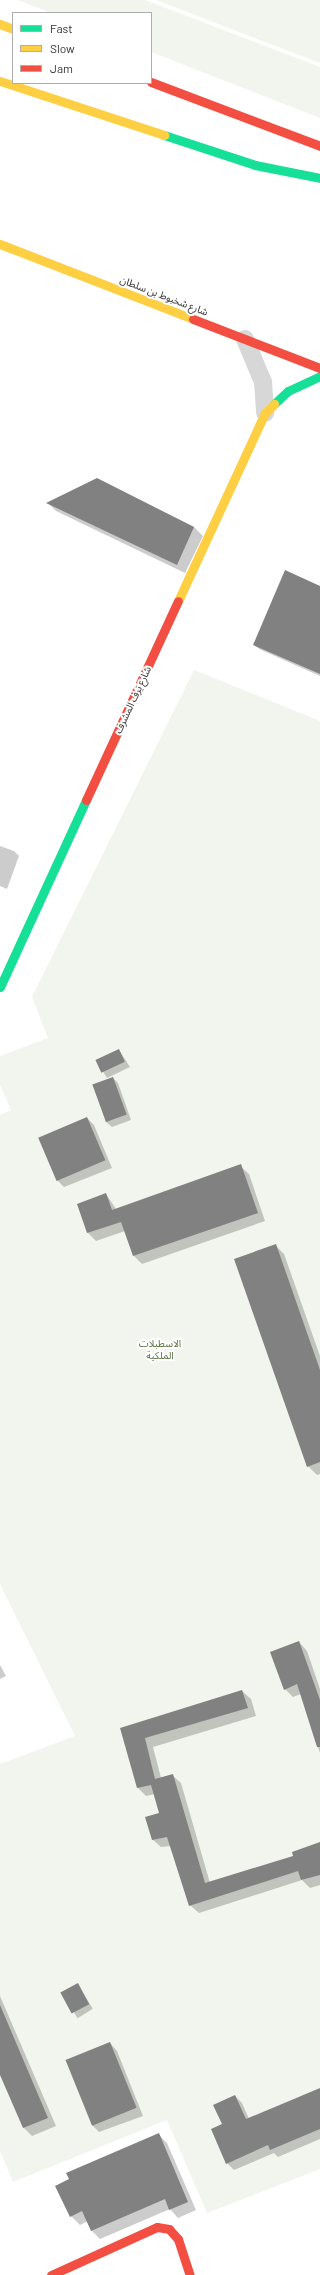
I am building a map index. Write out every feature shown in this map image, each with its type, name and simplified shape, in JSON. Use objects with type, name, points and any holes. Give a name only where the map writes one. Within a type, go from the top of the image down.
[{"type":"main road","points":[[0,24],[12,29]]},
{"type":"main road","points":[[0,81],[255,165],[320,178]]},
{"type":"main road","points":[[152,82],[320,146]]},
{"type":"main road","name":"شارع شخبوط بن سلطان","points":[[0,244],[320,368]]},
{"type":"main road","name":"شارع يَرف المشرف","points":[[0,987],[265,413],[288,392],[320,376]]},
{"type":"main road","points":[[51,2275],[55,2271],[157,2227],[169,2229],[178,2239],[190,2275]]},
{"type":"street","name":"شارع يَرف المشرف","points":[[245,339],[252,352],[263,382],[265,413]]},
{"type":"green space","points":[[18,0],[145,0],[320,67],[320,118],[152,52],[152,12],[48,12]]},
{"type":"green space","points":[[156,0],[320,0],[320,63]]},
{"type":"green space","name":"الاسطبلات الملكية","points":[[194,670],[320,721],[320,2169],[207,2213],[167,2120],[13,2182],[0,2151],[0,1764],[75,1736],[0,1584],[0,1115],[11,1110],[0,1085],[0,1056],[48,1038],[32,997]]},
{"type":"building","points":[[97,478],[194,527],[177,565],[46,503]]},
{"type":"building","points":[[285,570],[320,586],[320,674],[253,645]]},
{"type":"building","points":[[119,1049],[125,1062],[101,1073],[95,1060]]},
{"type":"building","points":[[113,1077],[127,1115],[106,1122],[92,1085]]},
{"type":"building","points":[[87,1117],[105,1160],[57,1181],[38,1138]]},
{"type":"building","points":[[241,1164],[258,1213],[133,1256],[121,1222],[87,1233],[77,1204],[106,1193],[112,1210]]},
{"type":"building","points":[[276,1244],[320,1370],[320,1462],[307,1467],[234,1259]]},
{"type":"building","points":[[299,1641],[320,1700],[320,1747],[317,1747],[297,1684],[284,1690],[270,1652]]},
{"type":"building","points":[[242,1690],[248,1708],[145,1738],[155,1779],[173,1774],[205,1883],[293,1856],[292,1852],[320,1842],[320,1875],[301,1880],[298,1871],[189,1906],[167,1837],[152,1840],[145,1817],[159,1813],[151,1785],[137,1788],[120,1728]]},
{"type":"building","points":[[78,1983],[89,2004],[72,2014],[60,1992]]},
{"type":"building","points":[[0,2005],[48,2118],[23,2128],[0,2075]]},
{"type":"building","points":[[110,2042],[137,2108],[92,2126],[65,2060]]},
{"type":"building","points":[[320,2088],[320,2129],[270,2150],[268,2145],[226,2164],[211,2129],[222,2124],[213,2105],[235,2095],[246,2119]]},
{"type":"building","points":[[159,2133],[188,2202],[169,2210],[165,2199],[91,2231],[82,2211],[70,2217],[55,2186],[69,2179],[66,2173]]},
{"type":"traffic: fast","points":[[164,135],[255,165],[320,178]]},
{"type":"traffic: fast","points":[[274,404],[288,391],[320,376]]},
{"type":"traffic: fast","points":[[0,987],[86,800]]},
{"type":"traffic: slow","points":[[0,24],[12,29]]},
{"type":"traffic: slow","points":[[0,81],[164,135]]},
{"type":"traffic: slow","points":[[0,244],[193,319]]},
{"type":"traffic: slow","points":[[178,601],[265,413],[274,404]]},
{"type":"traffic: jam","points":[[152,82],[320,146]]},
{"type":"traffic: jam","points":[[193,319],[320,368]]},
{"type":"traffic: jam","points":[[86,800],[178,601]]},
{"type":"traffic: jam","points":[[51,2275],[157,2227],[169,2229],[178,2239],[190,2275]]}]
